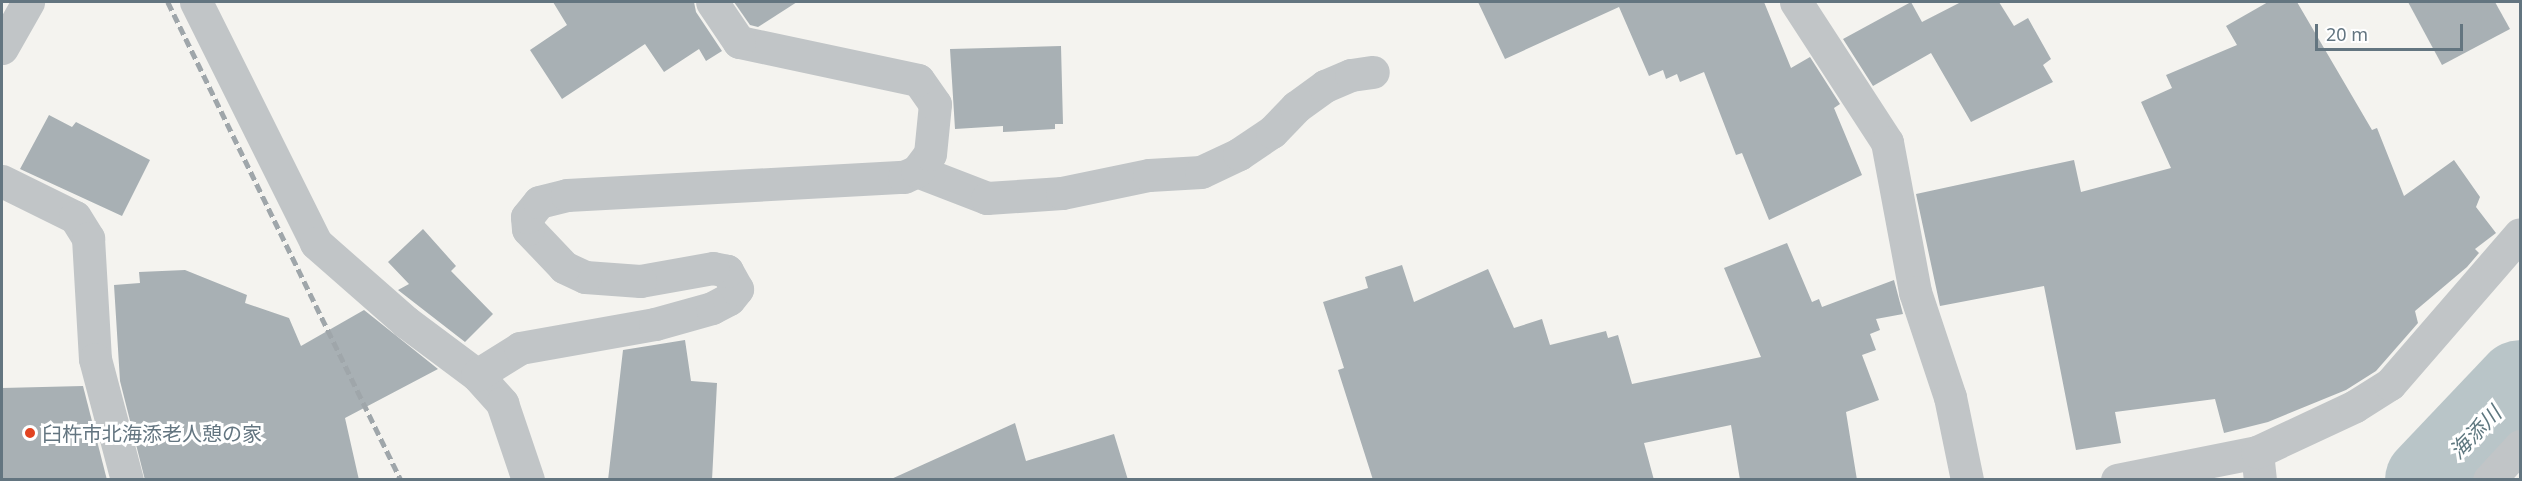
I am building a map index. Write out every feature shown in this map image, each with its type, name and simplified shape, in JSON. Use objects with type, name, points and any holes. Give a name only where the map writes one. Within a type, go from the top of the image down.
[{"type":"street","points":[[2,48],[28,2]]},
{"type":"street","points":[[196,2],[316,243],[406,322],[477,375],[502,403],[528,480]]},
{"type":"street","points":[[477,375],[520,348],[655,324],[712,308],[729,299],[737,289],[727,271],[713,268],[640,281],[585,277],[551,256],[528,229],[527,217],[539,202],[567,195],[904,177],[917,171],[930,154],[935,104],[918,80],[739,42],[712,2]]},
{"type":"street","points":[[1796,2],[1887,142],[1916,292],[1950,397],[1967,480]]},
{"type":"street","points":[[917,171],[987,198],[1062,193],[1149,175],[1201,172],[1239,154],[1272,132],[1296,106],[1325,86],[1351,75],[1373,72]]},
{"type":"street","points":[[2,181],[75,217],[88,238],[95,359],[127,480]]},
{"type":"street","points":[[2117,480],[2258,466],[2390,384],[2520,234]]},
{"type":"street","points":[[2489,480],[2520,446]]},
{"type":"building","points":[[553,2],[694,2],[696,12],[722,51],[706,61],[699,49],[664,72],[645,44],[562,99],[530,50],[567,25]]},
{"type":"building","points":[[734,2],[797,2],[758,27],[750,25]]},
{"type":"building","points":[[1478,2],[1764,2],[1791,68],[1810,57],[1840,104],[1834,108],[1862,175],[1769,220],[1742,153],[1736,155],[1704,72],[1680,82],[1677,74],[1666,79],[1663,70],[1649,76],[1619,7],[1505,59]]},
{"type":"building","points":[[1911,2],[1922,22],[1961,2],[1999,2],[2014,26],[2028,18],[2051,59],[2043,65],[2053,82],[1971,122],[1931,53],[1873,86],[1843,39]]},
{"type":"building","points":[[2268,2],[2297,2],[2372,130],[2377,128],[2404,196],[2454,160],[2480,197],[2476,207],[2496,233],[2475,249],[2479,253],[2467,267],[2415,311],[2418,323],[2376,371],[2346,390],[2268,422],[2224,433],[2215,399],[2115,412],[2121,443],[2076,450],[2044,286],[1940,306],[1916,194],[2074,160],[2081,192],[2171,168],[2141,102],[2172,88],[2166,75],[2237,45],[2226,26]]},
{"type":"building","points":[[2408,2],[2495,2],[2510,29],[2442,65]]},
{"type":"building","points":[[1061,46],[1063,124],[1055,124],[1055,129],[1003,132],[1003,126],[955,129],[950,49]]},
{"type":"building","points":[[49,115],[72,127],[76,122],[150,160],[122,216],[20,169]]},
{"type":"building","points":[[423,229],[456,266],[451,271],[493,314],[465,342],[398,290],[409,284],[388,262]]},
{"type":"building","points":[[1787,243],[1812,302],[1819,299],[1822,307],[1894,280],[1903,314],[1876,319],[1880,330],[1870,334],[1876,350],[1862,355],[1879,400],[1846,412],[1857,480],[1740,480],[1731,425],[1644,443],[1654,480],[1373,480],[1338,370],[1344,368],[1323,302],[1368,288],[1365,277],[1402,265],[1414,302],[1488,269],[1514,328],[1542,319],[1550,345],[1606,331],[1608,338],[1618,335],[1632,384],[1761,357],[1724,268]]},
{"type":"building","points":[[185,270],[247,295],[245,303],[289,318],[301,346],[364,310],[438,369],[345,418],[359,480],[145,480],[120,381],[114,285],[140,283],[139,272]]},
{"type":"building","points":[[685,340],[691,381],[717,383],[712,480],[608,480],[623,350]]},
{"type":"building","points":[[83,386],[107,480],[2,480],[2,388]]},
{"type":"building","points":[[1015,423],[1026,461],[1114,434],[1128,480],[889,480]]},
{"type":"waterway","name":"海添川","points":[[2429,480],[2520,384]]},
{"type":"railway","points":[[168,2],[401,480]]},
{"type":"place","name":"臼杵市北海添老人憩の家","points":[[30,433]]}]
